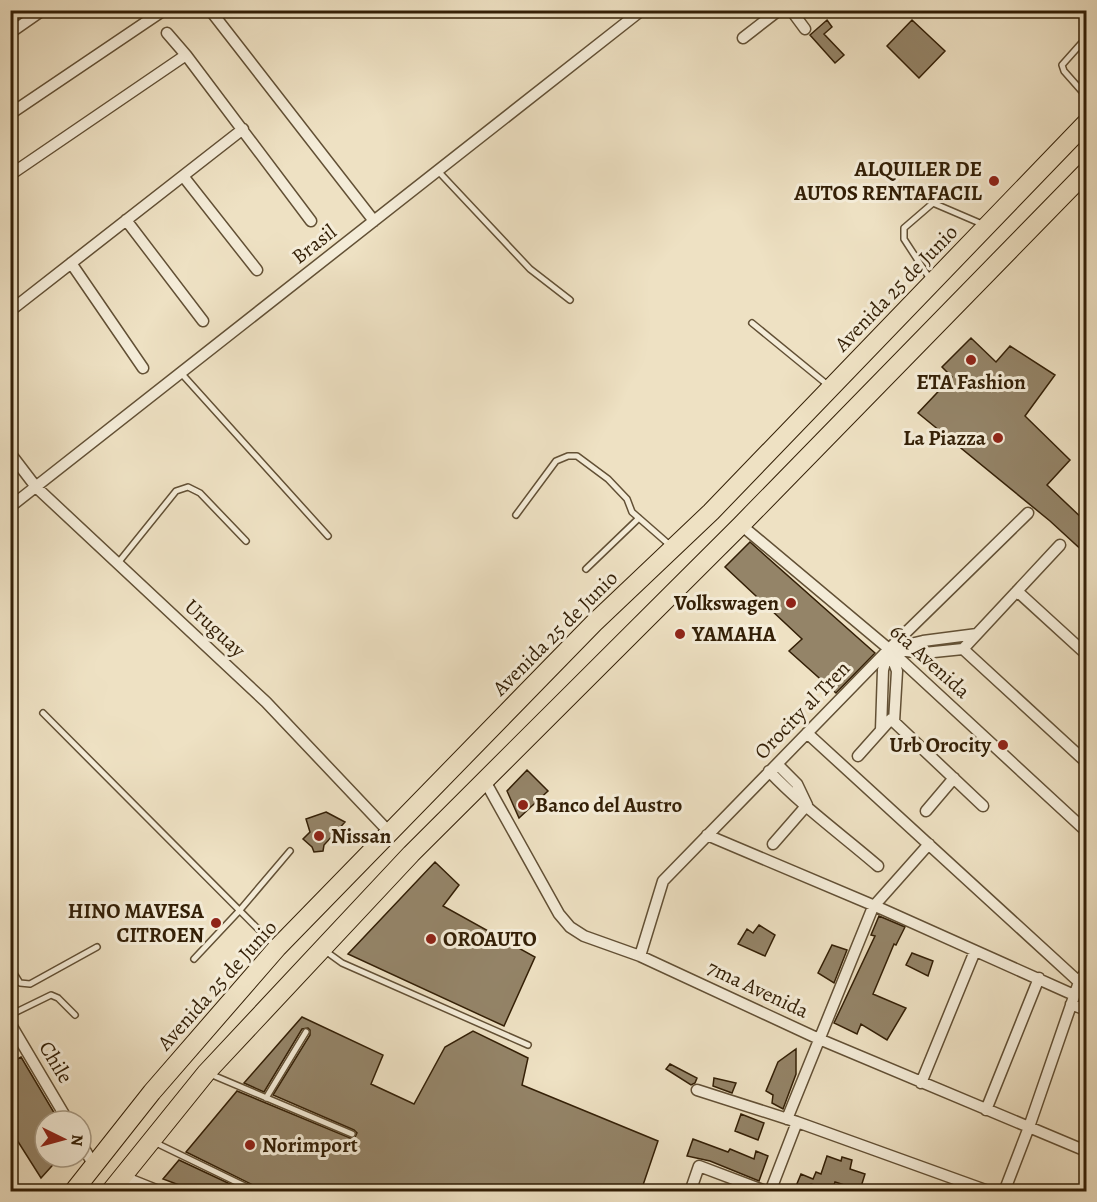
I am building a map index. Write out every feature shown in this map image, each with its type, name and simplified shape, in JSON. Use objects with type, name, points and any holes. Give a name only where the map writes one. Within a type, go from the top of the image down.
[{"type":"main road","name":"Avenida 25 de Junio","points":[[93,1164],[277,948],[594,624],[711,512],[1086,123]]},
{"type":"main road","points":[[110,1191],[206,1072],[411,854],[741,525],[1086,172]]},
{"type":"main road","points":[[741,525],[731,510],[735,499],[779,447],[792,427]]},
{"type":"main road","name":"Avenida 25 de Junio","points":[[73,1191],[89,1169]]},
{"type":"street","points":[[10,33],[44,10]]},
{"type":"street","points":[[10,114],[164,10]]},
{"type":"street","points":[[210,10],[374,221]]},
{"type":"street","name":"Brasil","points":[[10,507],[642,10]]},
{"type":"street","points":[[743,38],[779,10]]},
{"type":"street","points":[[791,10],[805,29]]},
{"type":"street","points":[[167,33],[243,129],[311,221]]},
{"type":"street","points":[[10,175],[186,55]]},
{"type":"street","points":[[10,311],[243,129]]},
{"type":"street","points":[[183,176],[257,270]]},
{"type":"street","points":[[126,220],[203,321]]},
{"type":"street","points":[[71,263],[143,368]]},
{"type":"street","name":"Uruguay","points":[[10,453],[36,487],[266,702],[391,834]]},
{"type":"street","name":"Orocity al Tren","points":[[640,956],[663,881],[889,649],[1028,513]]},
{"type":"street","name":"6ta Avenida","points":[[741,525],[889,649],[1086,831]]},
{"type":"street","points":[[889,649],[924,653],[963,649],[1060,545]]},
{"type":"street","points":[[1017,591],[1086,654]]},
{"type":"street","points":[[889,649],[923,641],[977,634]]},
{"type":"street","points":[[889,649],[897,671],[894,723]]},
{"type":"street","points":[[881,730],[883,670],[889,649]]},
{"type":"street","points":[[963,649],[1086,762]]},
{"type":"street","points":[[858,756],[891,719],[983,806]]},
{"type":"street","points":[[807,733],[1079,982]]},
{"type":"street","points":[[773,768],[797,784],[807,805],[878,866]]},
{"type":"street","points":[[926,811],[954,778]]},
{"type":"street","name":"7ma Avenida","points":[[485,781],[559,914],[570,927],[584,936],[640,956],[819,1039],[1086,1151]]},
{"type":"street","points":[[773,844],[807,805]]},
{"type":"street","points":[[707,836],[1039,978],[1086,1010]]},
{"type":"street","points":[[690,1191],[699,1166],[769,1191],[819,1039],[873,907],[929,844]]},
{"type":"street","points":[[921,1083],[975,951]]},
{"type":"street","points":[[1004,1191],[1029,1127],[1072,1000],[1086,970]]},
{"type":"street","points":[[986,1110],[1039,978]]},
{"type":"street","name":"Chile","points":[[10,1023],[61,1109]]},
{"type":"street","points":[[697,1090],[792,1121],[973,1189],[991,1191]]},
{"type":"street","points":[[121,1176],[161,1191]]},
{"type":"lane","points":[[1086,38],[1062,65],[1064,71],[1086,93]]},
{"type":"lane","points":[[438,171],[530,269],[570,300]]},
{"type":"lane","points":[[932,282],[904,239],[904,228],[933,203],[987,226]]},
{"type":"lane","points":[[752,323],[831,387]]},
{"type":"lane","points":[[181,373],[328,536]]},
{"type":"lane","points":[[516,515],[556,461],[568,456],[577,456],[608,478],[627,499],[632,512],[673,548]]},
{"type":"lane","points":[[118,563],[176,491],[188,487],[200,493],[246,541]]},
{"type":"lane","points":[[586,569],[639,518]]},
{"type":"lane","points":[[43,713],[277,948]]},
{"type":"lane","points":[[194,959],[240,910],[290,851]]},
{"type":"lane","points":[[10,967],[20,983],[30,984],[97,947]]},
{"type":"lane","points":[[322,949],[342,963],[528,1045]]},
{"type":"lane","points":[[10,1015],[51,995],[58,998],[75,1015]]},
{"type":"lane","points":[[266,1098],[306,1032]]},
{"type":"lane","points":[[206,1072],[352,1134]]},
{"type":"lane","points":[[150,1140],[257,1191]]},
{"type":"building","points":[[827,20],[832,27],[824,34],[844,55],[835,63],[810,35]]},
{"type":"building","points":[[912,20],[945,51],[919,78],[887,46]]},
{"type":"building","name":"La Piazza","points":[[971,338],[996,362],[1010,346],[1055,375],[1025,416],[1070,460],[1047,485],[1086,522],[1086,554],[1050,521],[918,413],[952,377],[942,367]]},
{"type":"building","name":"Volkswagen","points":[[750,542],[875,653],[836,693],[789,651],[802,639],[725,567]]},
{"type":"building","name":"Banco del Austro","points":[[527,770],[548,791],[519,818],[507,791]]},
{"type":"building","name":"Nissan","points":[[326,812],[345,822],[324,845],[323,851],[314,852],[303,839],[310,832],[306,819]]},
{"type":"building","name":"OROAUTO","points":[[435,862],[459,885],[443,906],[535,957],[504,1026],[348,954]]},
{"type":"building","points":[[879,916],[905,927],[896,945],[894,944],[873,994],[906,1008],[887,1040],[861,1024],[857,1034],[834,1023],[875,936],[871,935]]},
{"type":"building","points":[[759,925],[775,935],[765,956],[738,944],[747,929],[753,933]]},
{"type":"building","points":[[832,945],[847,950],[834,983],[818,973]]},
{"type":"building","points":[[912,953],[933,961],[928,976],[906,965]]},
{"type":"building","points":[[302,1017],[383,1055],[371,1084],[414,1104],[445,1047],[473,1031],[528,1058],[522,1085],[658,1141],[641,1191],[262,1191],[186,1152],[237,1091],[350,1138],[355,1137],[357,1133],[354,1130],[273,1095],[310,1035],[308,1028],[302,1029],[264,1092],[244,1083]]},
{"type":"building","points":[[796,1049],[796,1074],[783,1109],[772,1103],[773,1095],[766,1091],[778,1062]]},
{"type":"building","points":[[21,1057],[52,1109],[33,1109],[33,1165],[10,1129],[10,1063]]},
{"type":"building","points":[[670,1064],[697,1078],[695,1083],[691,1085],[666,1069]]},
{"type":"building","points":[[714,1078],[736,1083],[732,1093],[713,1086]]},
{"type":"building","points":[[741,1114],[764,1123],[758,1140],[735,1131]]},
{"type":"building","points":[[693,1139],[728,1152],[730,1149],[754,1159],[756,1151],[768,1156],[759,1181],[710,1161],[687,1156]]},
{"type":"building","points":[[827,1156],[841,1161],[842,1157],[852,1160],[850,1169],[865,1174],[860,1190],[835,1182],[832,1191],[811,1184],[808,1191],[794,1191],[801,1174],[813,1179],[816,1172],[821,1174]]},
{"type":"building","points":[[179,1160],[245,1191],[195,1191],[163,1179]]},
{"type":"building","points":[[35,1169],[49,1169],[41,1178]]},
{"type":"place","name":"ALQUILER DE AUTOS RENTAFACIL","points":[[994,181]]},
{"type":"place","name":"ETA Fashion","points":[[971,360]]},
{"type":"place","name":"La Piazza","points":[[998,438]]},
{"type":"place","name":"Volkswagen","points":[[791,603]]},
{"type":"place","name":"YAMAHA","points":[[680,634]]},
{"type":"place","name":"Urb Orocity","points":[[1003,745]]},
{"type":"place","name":"Banco del Austro","points":[[523,805]]},
{"type":"place","name":"Nissan","points":[[319,836]]},
{"type":"place","name":"HINO MAVESA CITROEN","points":[[216,923]]},
{"type":"place","name":"OROAUTO","points":[[431,939]]},
{"type":"place","name":"Norimport","points":[[250,1145]]}]
